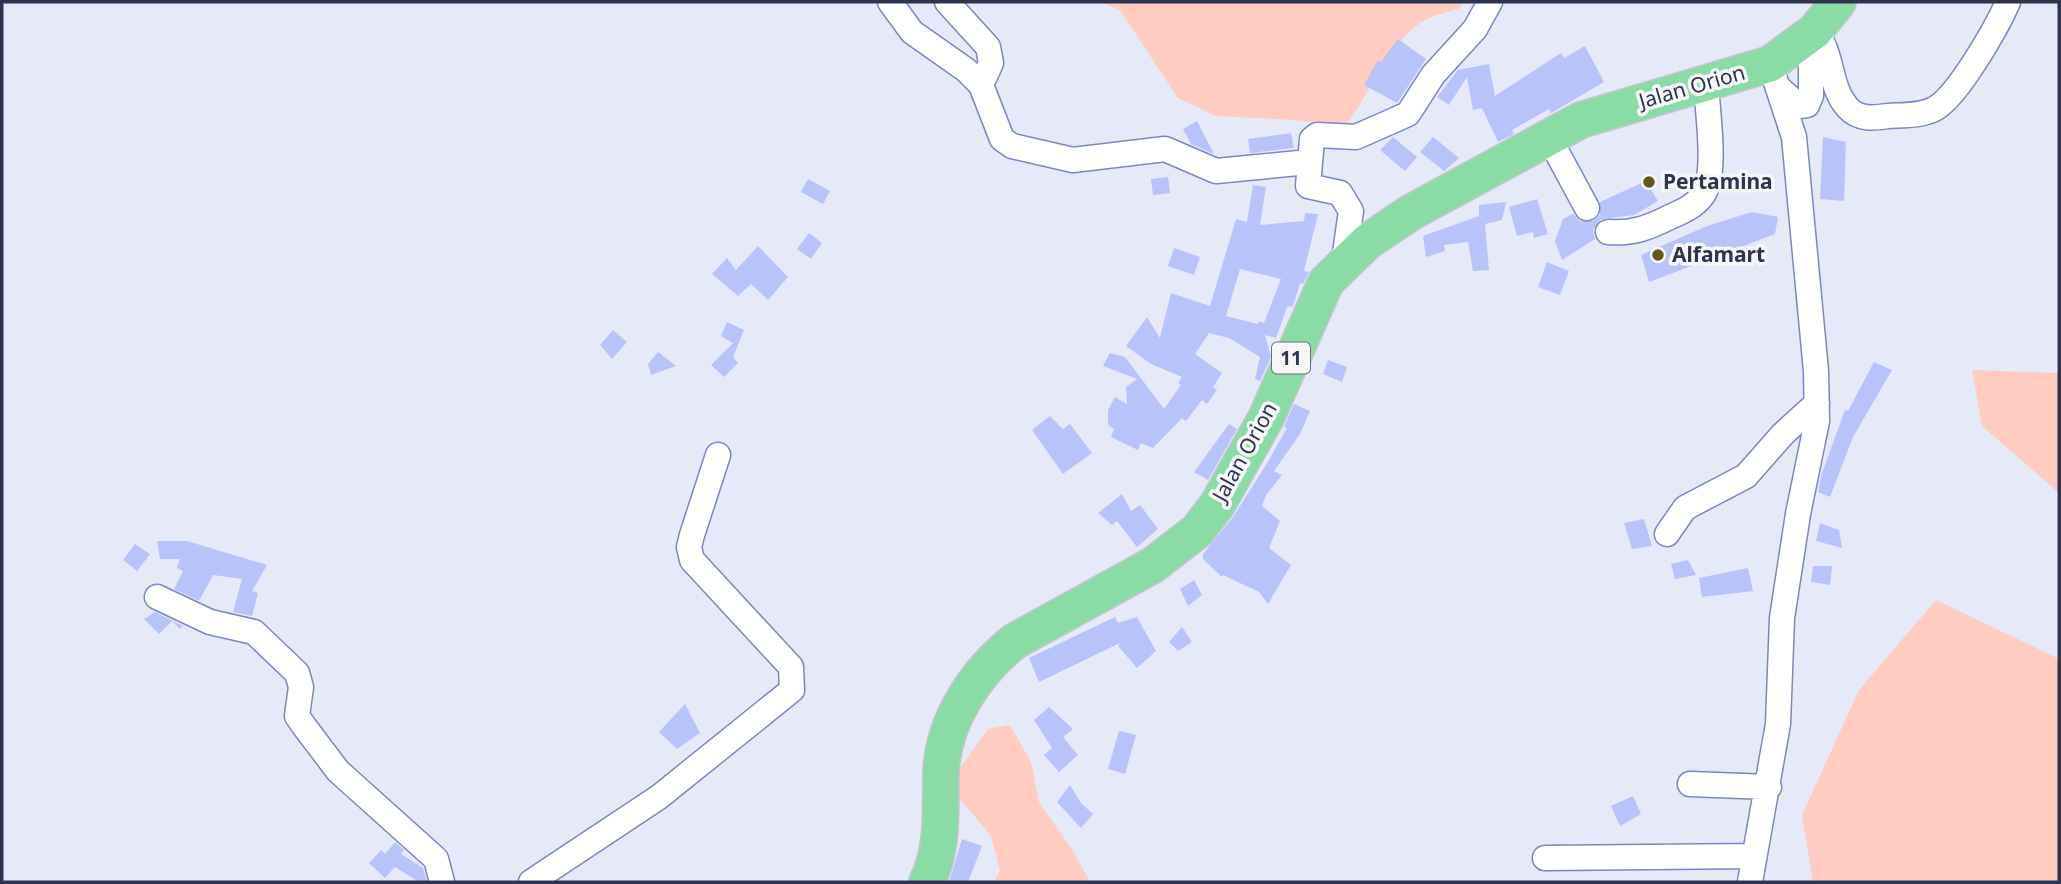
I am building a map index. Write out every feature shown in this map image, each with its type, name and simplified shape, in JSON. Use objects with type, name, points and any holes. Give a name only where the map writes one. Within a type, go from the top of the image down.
[{"type":"highway","name":"Jalan Orion","points":[[928,882],[938,855],[945,736],[961,704],[1004,650],[1064,612],[1153,565],[1197,531],[1217,505],[1246,456],[1266,418],[1315,301],[1344,260],[1385,228],[1548,136],[1598,114],[1706,83],[1775,77],[1822,46],[1838,2]]},
{"type":"street","points":[[890,2],[912,32],[966,70],[981,85],[1002,139],[1028,152],[1073,160],[1165,149],[1216,171],[1308,162]]},
{"type":"street","points":[[947,2],[988,47],[991,63],[981,85]]},
{"type":"street","points":[[1344,260],[1351,211],[1340,193],[1308,187],[1312,139],[1317,135],[1356,137],[1408,114],[1433,75],[1475,29],[1490,2]]},
{"type":"street","points":[[1822,46],[1839,96],[1854,114],[1872,118],[1929,111],[1947,98],[1970,68],[2008,2]]},
{"type":"street","points":[[1775,77],[1799,106],[1807,105],[1811,96],[1811,64],[1822,46]]},
{"type":"street","points":[[1749,882],[1769,787],[1778,724],[1782,618],[1798,513],[1815,435],[1817,403],[1807,258],[1794,136],[1775,77]]},
{"type":"street","points":[[1608,232],[1630,234],[1651,227],[1691,207],[1703,196],[1710,179],[1706,83]]},
{"type":"street","points":[[1548,136],[1587,208]]},
{"type":"street","points":[[1667,534],[1685,508],[1746,476],[1783,434],[1817,403]]},
{"type":"street","points":[[531,882],[659,797],[792,690],[791,667],[692,560],[689,547],[718,455]]},
{"type":"street","points":[[157,597],[210,622],[254,632],[297,673],[301,687],[297,716],[338,771],[436,859],[442,882]]},
{"type":"street","points":[[1690,784],[1769,787]]},
{"type":"street","points":[[1545,858],[1753,856]]},
{"type":"shaded area","points":[[1100,2],[1462,2],[1460,8],[1427,19],[1410,31],[1389,57],[1344,127],[1295,120],[1216,116],[1178,98],[1120,10]]},
{"type":"shaded area","points":[[1972,370],[2059,373],[2059,493],[1982,426]]},
{"type":"shaded area","points":[[1936,600],[2059,659],[2059,882],[1813,882],[1802,815],[1859,690]]},
{"type":"shaded area","points":[[1010,725],[1031,762],[1039,802],[1073,851],[1090,882],[994,882],[1000,871],[991,836],[959,798],[960,768],[988,729]]},
{"type":"building","points":[[1398,39],[1426,59],[1397,103],[1364,85],[1378,60],[1381,62]]},
{"type":"building","points":[[1585,46],[1604,82],[1551,113],[1549,109],[1512,130],[1514,134],[1498,142],[1482,108],[1473,110],[1467,77],[1449,105],[1437,97],[1458,70],[1489,64],[1495,96],[1561,53],[1564,58]]},
{"type":"building","points":[[1197,121],[1214,154],[1191,144],[1183,129]]},
{"type":"building","points":[[1291,133],[1294,148],[1250,153],[1248,139]]},
{"type":"building","points":[[1393,137],[1417,157],[1405,171],[1380,150]]},
{"type":"building","points":[[1433,137],[1459,158],[1444,171],[1420,152]]},
{"type":"building","points":[[1823,137],[1846,142],[1844,201],[1820,199]]},
{"type":"building","points":[[1168,177],[1170,193],[1153,195],[1151,179]]},
{"type":"building","points":[[808,179],[830,191],[823,204],[801,192]]},
{"type":"building","points":[[1646,181],[1658,201],[1634,215],[1601,219],[1593,231],[1595,239],[1562,260],[1555,241],[1563,219],[1573,214],[1580,221],[1593,221],[1600,215],[1600,202]]},
{"type":"building","points":[[1253,185],[1266,187],[1260,225],[1304,221],[1305,213],[1318,214],[1304,271],[1309,272],[1303,284],[1300,283],[1293,306],[1287,307],[1276,338],[1265,335],[1271,357],[1260,381],[1255,379],[1260,357],[1229,338],[1209,333],[1195,354],[1222,373],[1213,387],[1217,390],[1207,404],[1202,400],[1186,421],[1182,418],[1153,448],[1141,443],[1138,450],[1111,437],[1114,429],[1108,425],[1108,410],[1115,397],[1127,404],[1126,387],[1137,379],[1103,366],[1110,353],[1125,357],[1164,409],[1181,385],[1178,383],[1182,377],[1151,364],[1126,346],[1147,317],[1160,338],[1171,293],[1210,306],[1236,219],[1247,222]],"holes":[[[1240,269],[1281,279],[1264,323],[1226,316]]]},
{"type":"building","points":[[1537,199],[1548,234],[1534,238],[1533,232],[1517,236],[1509,207]]},
{"type":"building","points":[[1506,202],[1502,220],[1485,224],[1489,270],[1473,271],[1468,242],[1444,245],[1445,251],[1426,257],[1423,236],[1479,216],[1479,205]]},
{"type":"building","points":[[1752,212],[1778,217],[1775,234],[1649,282],[1641,255],[1707,226]]},
{"type":"building","points":[[809,233],[822,243],[811,259],[797,249]]},
{"type":"building","points":[[758,246],[788,277],[768,300],[751,284],[738,296],[712,274],[727,258],[736,270]]},
{"type":"building","points":[[1174,248],[1200,257],[1194,275],[1168,266]]},
{"type":"building","points":[[1547,262],[1569,271],[1560,295],[1538,287]]},
{"type":"building","points":[[727,322],[744,330],[733,357],[738,363],[724,377],[711,365],[733,343],[721,336]]},
{"type":"building","points":[[613,330],[627,342],[612,359],[600,345]]},
{"type":"building","points":[[658,352],[676,366],[651,375],[648,364]]},
{"type":"building","points":[[1328,360],[1347,367],[1342,382],[1323,374]]},
{"type":"building","points":[[1874,362],[1892,370],[1853,437],[1830,497],[1818,492],[1822,473],[1845,410],[1848,411]]},
{"type":"building","points":[[1294,404],[1310,411],[1300,434],[1274,471],[1282,475],[1266,495],[1262,506],[1280,521],[1269,548],[1291,565],[1268,604],[1259,592],[1223,575],[1222,577],[1203,559],[1203,554],[1233,517],[1269,460],[1287,428],[1284,427]]},
{"type":"building","points":[[1050,416],[1063,429],[1070,424],[1092,453],[1063,474],[1032,430]]},
{"type":"building","points":[[1229,424],[1237,429],[1208,480],[1194,472]]},
{"type":"building","points":[[1122,494],[1131,511],[1140,505],[1158,529],[1137,547],[1117,521],[1112,525],[1098,513]]},
{"type":"building","points":[[1644,519],[1652,546],[1632,549],[1624,523]]},
{"type":"building","points":[[1820,523],[1839,530],[1842,548],[1816,541]]},
{"type":"building","points":[[157,541],[187,541],[267,565],[252,591],[258,593],[252,616],[233,612],[242,579],[213,575],[199,601],[174,589],[183,571],[177,568],[180,559],[160,559]]},
{"type":"building","points":[[135,544],[150,554],[137,571],[123,560]]},
{"type":"building","points":[[1688,560],[1696,575],[1675,579],[1671,564]]},
{"type":"building","points":[[1813,566],[1832,566],[1830,585],[1811,582]]},
{"type":"building","points":[[1748,568],[1753,591],[1702,597],[1699,578]]},
{"type":"building","points":[[1194,580],[1202,595],[1188,606],[1180,589]]},
{"type":"building","points":[[155,612],[183,626],[180,629],[172,621],[159,634],[144,619]]},
{"type":"building","points":[[1115,617],[1118,623],[1137,617],[1156,651],[1137,668],[1118,646],[1120,643],[1039,682],[1029,658]]},
{"type":"building","points":[[1182,627],[1192,642],[1178,651],[1169,642]]},
{"type":"building","points":[[685,704],[700,733],[677,749],[659,732]]},
{"type":"building","points":[[1049,707],[1073,729],[1063,737],[1078,755],[1059,772],[1044,755],[1052,748],[1034,720]]},
{"type":"building","points":[[1119,731],[1136,735],[1125,774],[1108,769]]},
{"type":"building","points":[[1070,785],[1081,803],[1093,814],[1081,828],[1057,802]]},
{"type":"building","points":[[1633,796],[1641,814],[1620,826],[1611,806]]},
{"type":"building","points":[[962,839],[982,846],[968,882],[949,882]]},
{"type":"building","points":[[395,842],[404,850],[401,854],[423,868],[427,882],[419,882],[395,867],[385,878],[369,863],[381,850],[385,854]]},
{"type":"place","name":"Pertamina","points":[[1649,182]]},
{"type":"place","name":"Alfamart","points":[[1658,255]]}]
